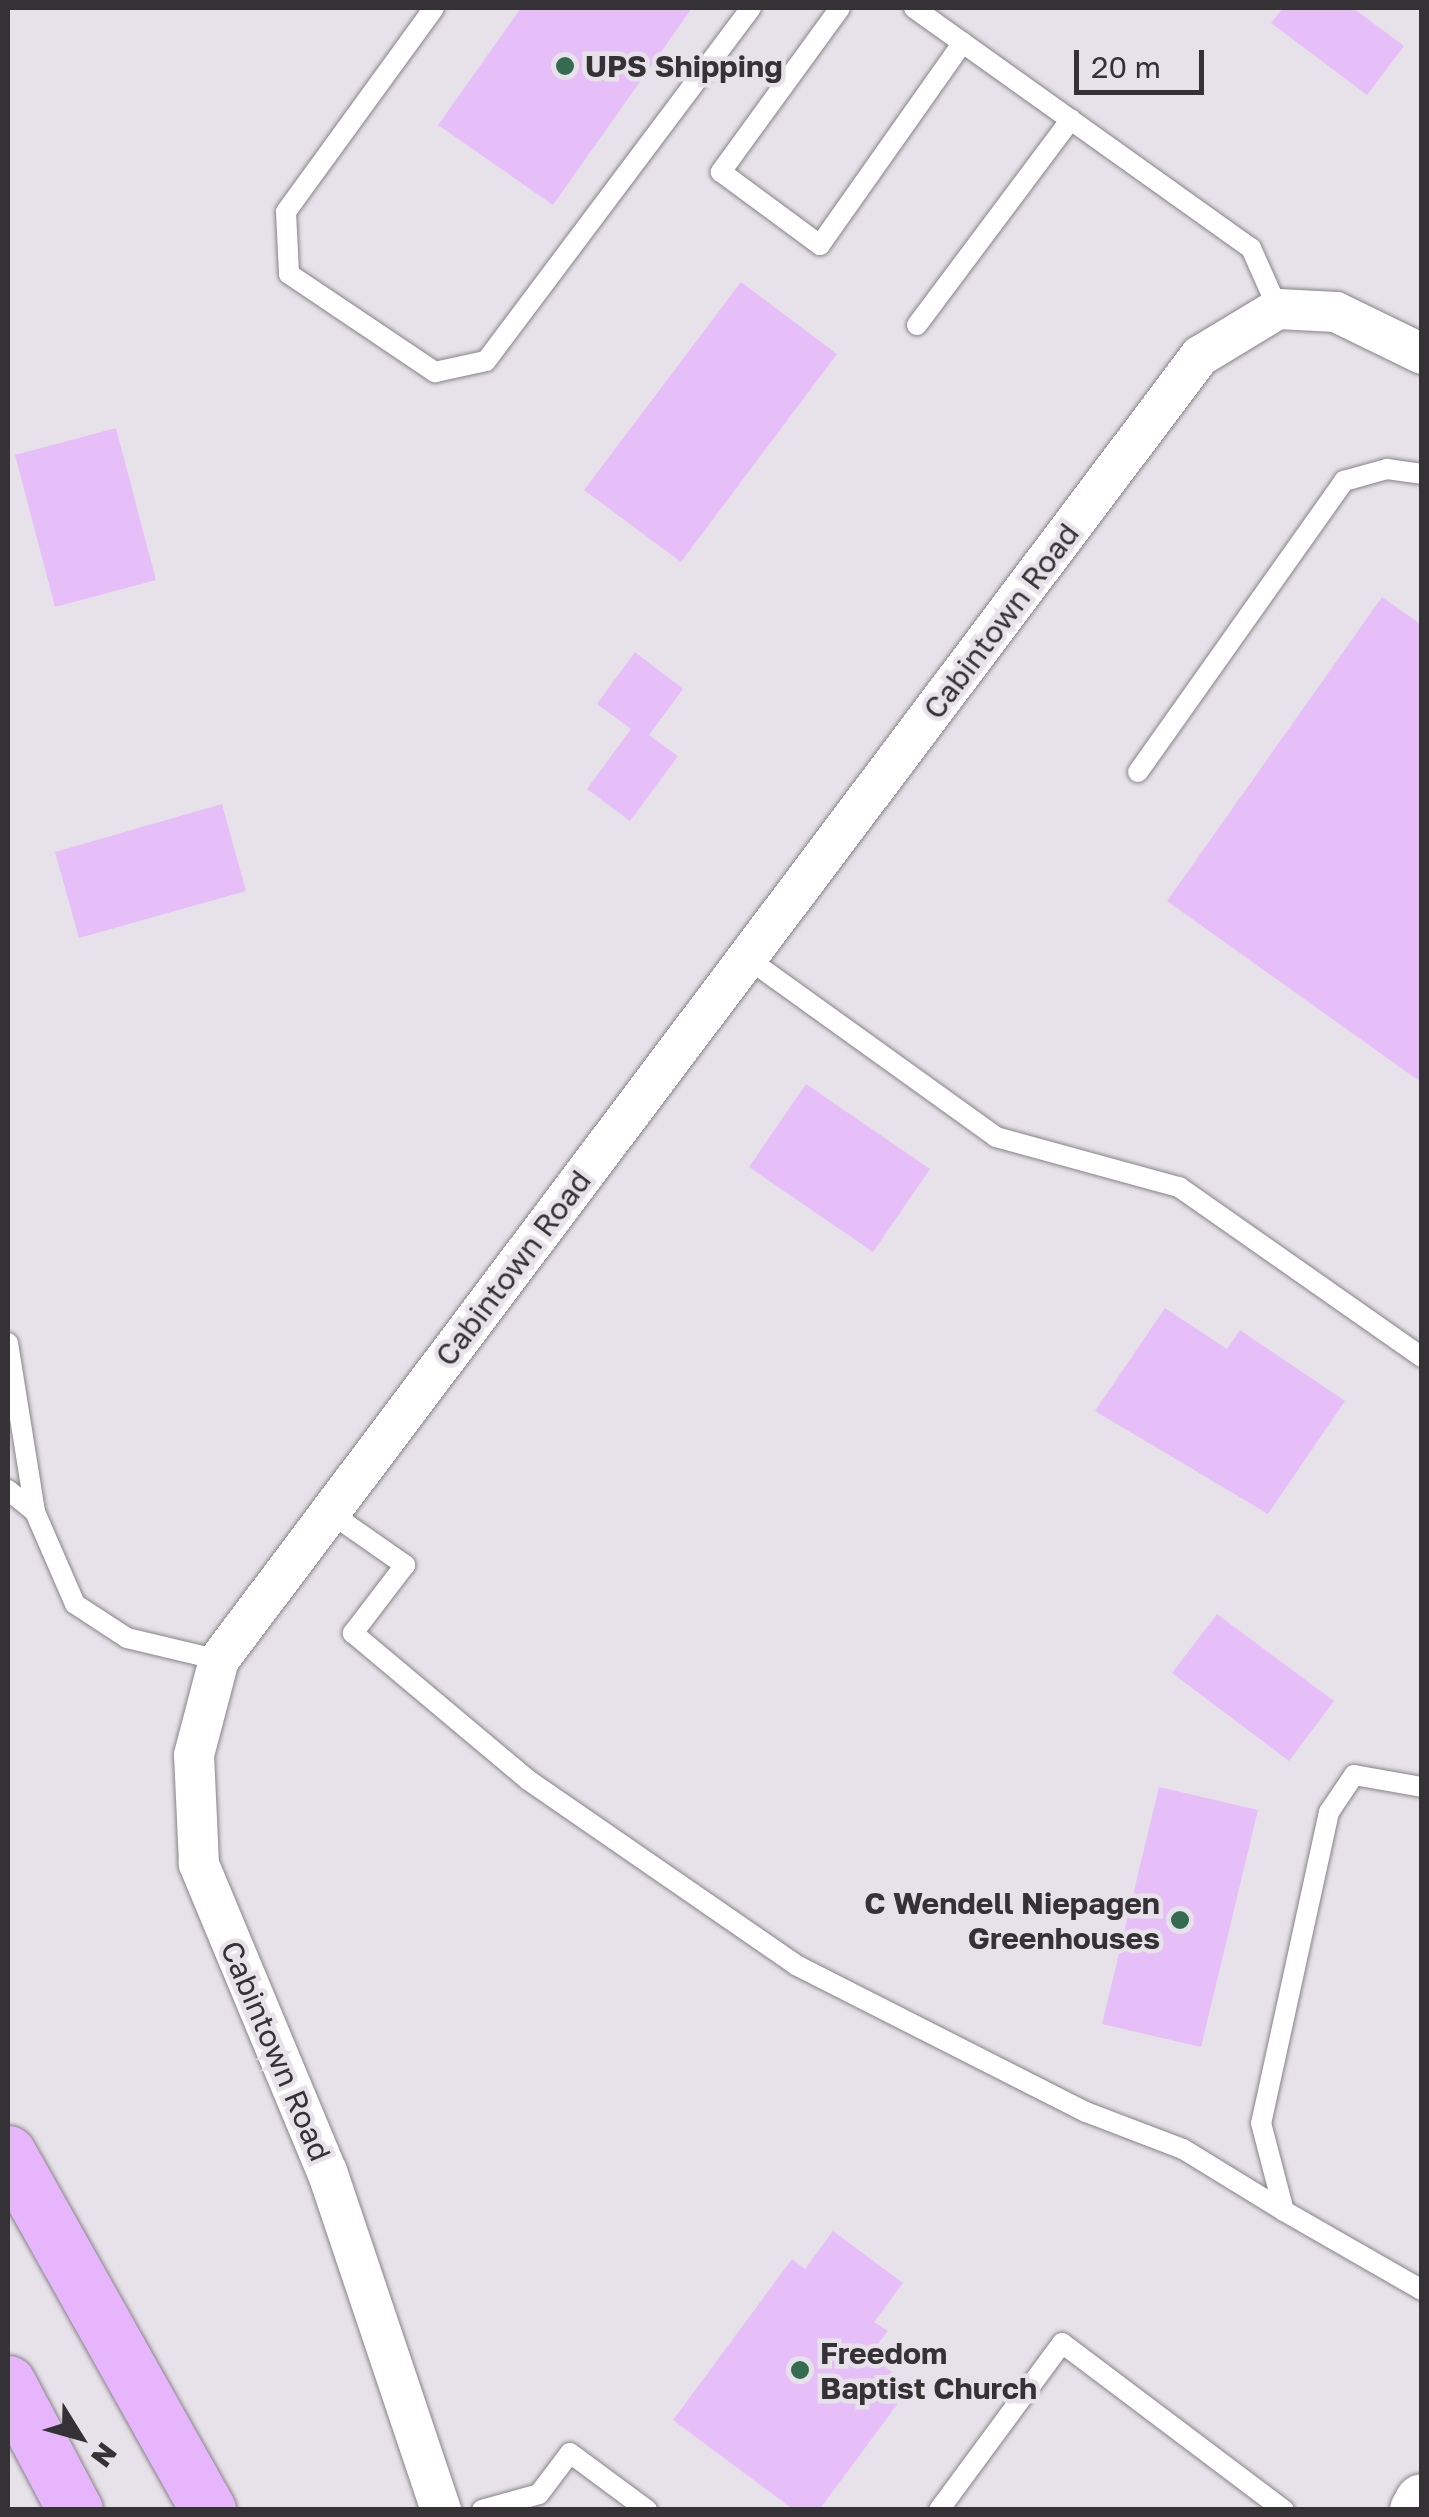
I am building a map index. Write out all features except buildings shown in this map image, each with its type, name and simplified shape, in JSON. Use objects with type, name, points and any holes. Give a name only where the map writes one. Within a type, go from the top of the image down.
[{"type":"highway","points":[[8,2152],[208,2510]]},
{"type":"highway","points":[[8,2383],[76,2510]]},
{"type":"main road","points":[[1417,2510],[1422,2501]]},
{"type":"street","points":[[1278,309],[1336,312],[1422,354]]},
{"type":"street","name":"Cabintown Road","points":[[440,2510],[328,2172],[198,1864],[194,1756],[219,1660],[1200,356],[1278,309]]},
{"type":"lane","points":[[434,8],[286,212],[289,274],[436,372],[486,361],[751,8]]},
{"type":"lane","points":[[840,8],[721,172],[820,244],[963,42]]},
{"type":"lane","points":[[914,8],[1251,248],[1278,309]]},
{"type":"lane","points":[[916,325],[1070,119]]},
{"type":"lane","points":[[1138,772],[1344,481],[1386,468],[1422,474]]},
{"type":"lane","points":[[747,958],[996,1136],[1178,1187],[1422,1357]]},
{"type":"lane","points":[[8,1343],[35,1512],[74,1604],[126,1638],[219,1660]]},
{"type":"lane","points":[[8,1490],[35,1512]]},
{"type":"lane","points":[[329,1512],[404,1565],[353,1633],[528,1780],[796,1965],[1086,2112],[1183,2149],[1422,2290]]},
{"type":"lane","points":[[1284,2211],[1261,2122],[1329,1812],[1354,1775],[1422,1787]]},
{"type":"lane","points":[[939,2510],[1062,2343],[1284,2510]]},
{"type":"lane","points":[[482,2510],[541,2502],[570,2453],[647,2510]]},
{"type":"place","name":"UPS Shipping","points":[[565,66]]},
{"type":"place","name":"C Wendell Niepagen Greenhouses","points":[[1180,1920]]},
{"type":"place","name":"Freedom Baptist Church","points":[[800,2370]]}]
